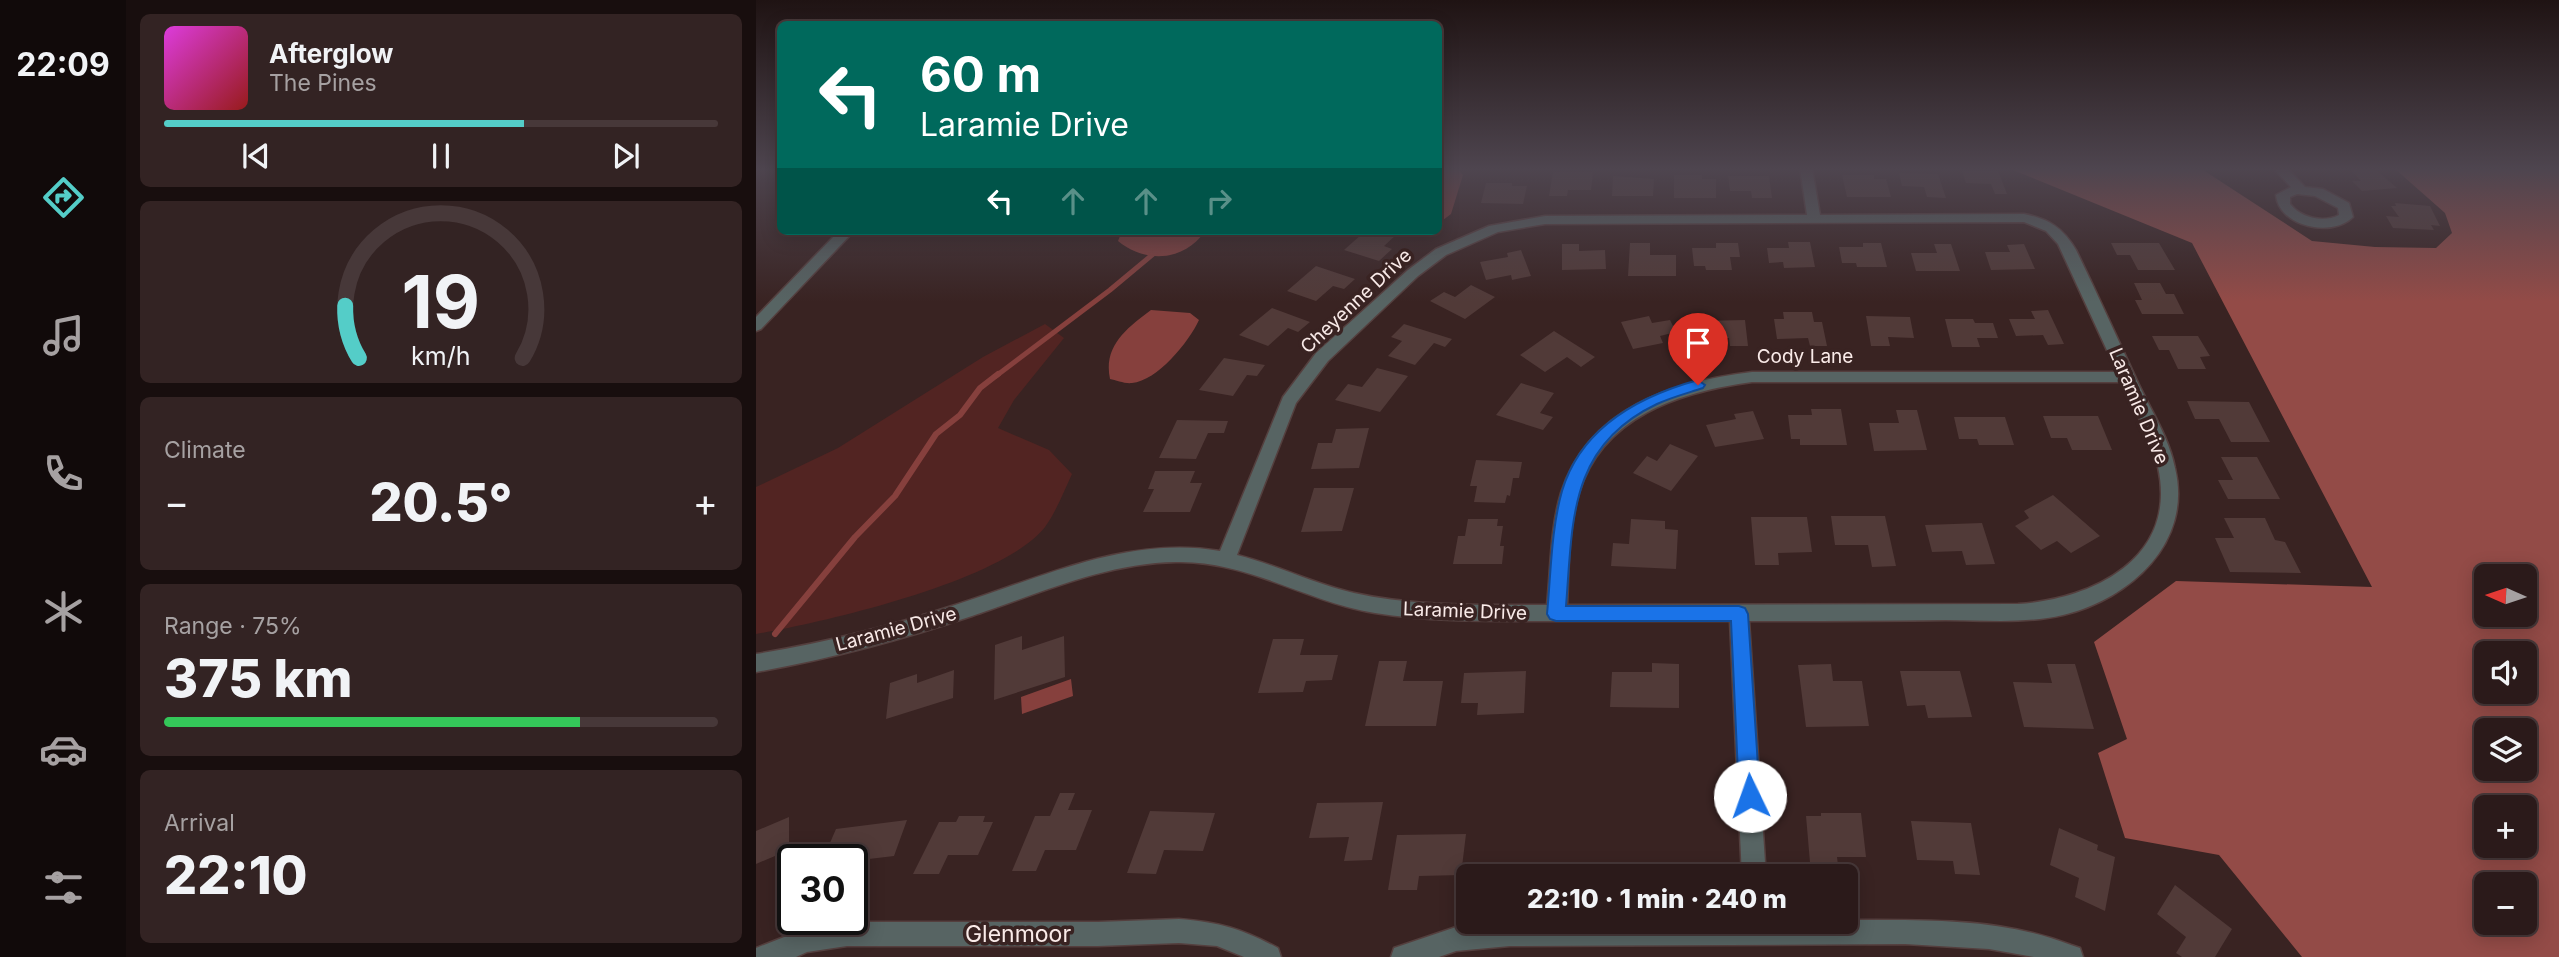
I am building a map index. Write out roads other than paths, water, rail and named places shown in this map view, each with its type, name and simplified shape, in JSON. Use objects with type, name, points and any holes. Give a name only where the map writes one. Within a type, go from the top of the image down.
[{"type":"street","points":[[1813,213],[1814,219]]},
{"type":"street","name":"Cheyenne Drive","points":[[1226,558],[1280,420],[1299,384],[1322,357],[1413,274],[1451,246],[1494,229],[1545,220],[2024,218],[2046,224]]},
{"type":"street","name":"Laramie Drive","points":[[756,663],[817,651],[949,616],[1057,578],[1119,561],[1176,554],[1226,558],[1371,605],[1463,613],[2018,612],[2066,606],[2105,592],[2136,569],[2158,544],[2170,499],[2167,469],[2161,450],[2063,239],[2046,224]]},
{"type":"street","points":[[756,326],[842,235]]},
{"type":"street","name":"Cody Lane","points":[[1556,614],[1565,513],[1575,477],[1605,433],[1623,417],[1653,400],[1698,385],[1752,377],[2127,377]]},
{"type":"street","points":[[1739,614],[1753,864]]},
{"type":"street","points":[[1858,930],[1969,933],[2038,945],[2070,957]]},
{"type":"street","name":"Glenmoor","points":[[765,957],[807,940],[847,934],[1098,934],[1179,931],[1217,934],[1242,942],[1269,957]]},
{"type":"street","points":[[1403,957],[1456,939],[1531,934]]},
{"type":"waterway","points":[[996,376],[1110,290],[1158,250]]},
{"type":"waterway","points":[[775,634],[855,537],[895,496],[936,434],[960,415],[980,388],[998,374]]}]
